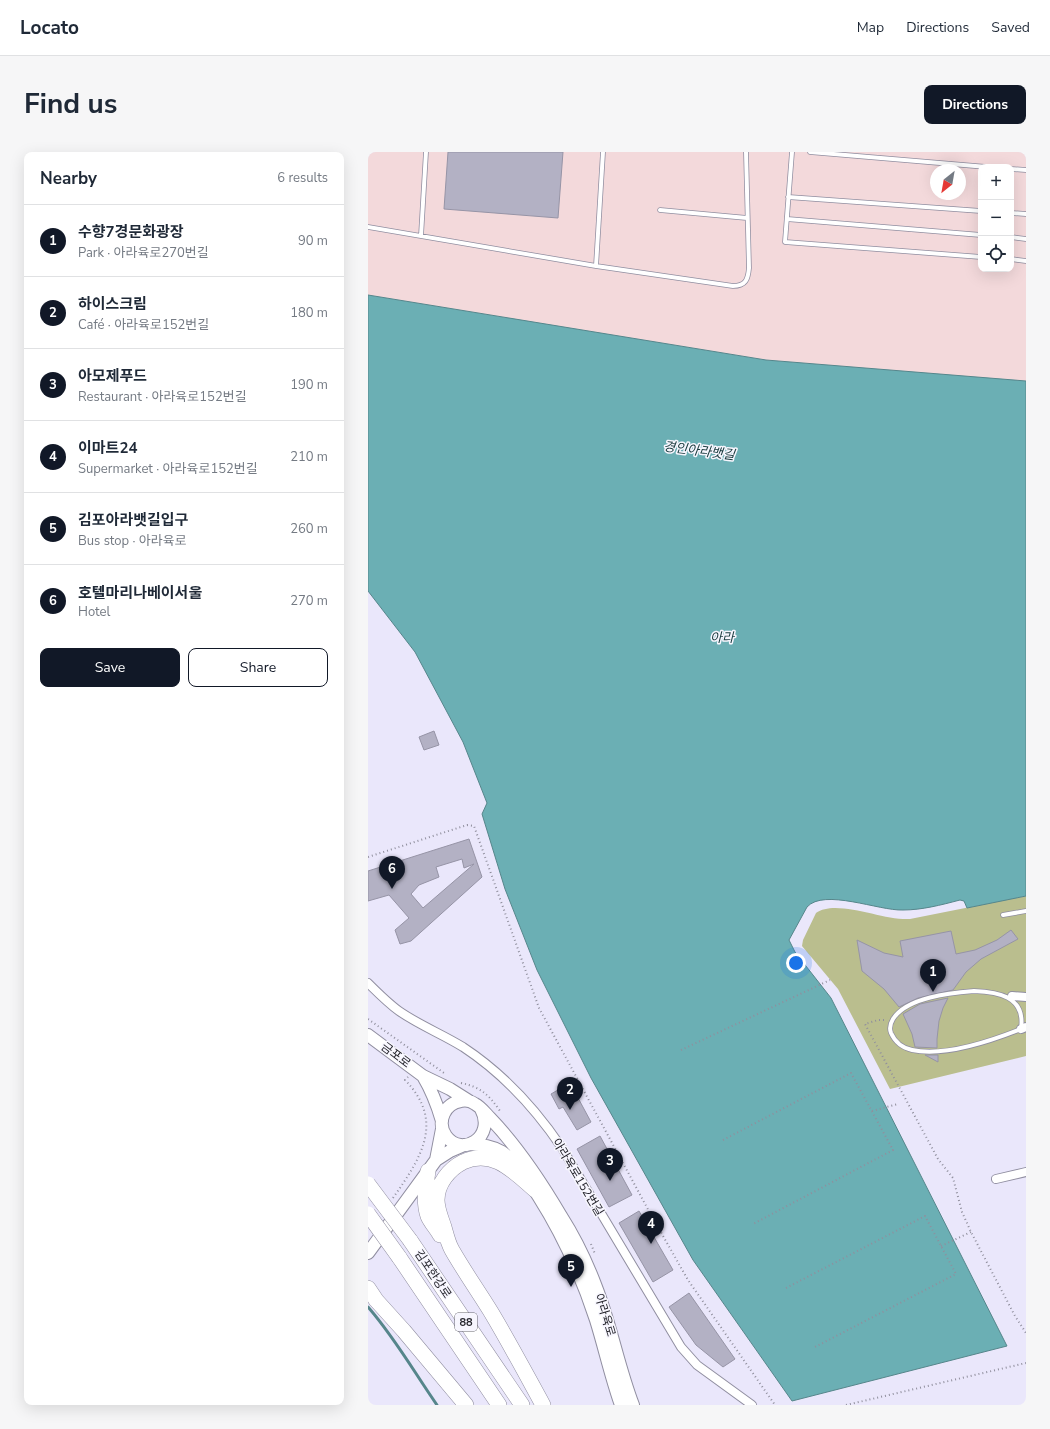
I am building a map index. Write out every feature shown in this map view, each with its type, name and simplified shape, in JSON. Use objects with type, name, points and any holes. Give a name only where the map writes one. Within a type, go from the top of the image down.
[{"type":"highway","points":[[535,1190],[516,1174],[495,1160],[483,1157],[474,1158],[456,1166],[442,1182],[437,1200],[441,1220],[452,1248],[491,1312],[543,1405]]},
{"type":"highway","points":[[432,1165],[425,1193],[429,1217],[441,1236],[452,1248]]},
{"type":"highway","name":"김포한강로","points":[[368,1184],[410,1240],[522,1405]]},
{"type":"highway","name":"김포한강로","points":[[368,1214],[399,1257],[499,1405]]},
{"type":"highway","points":[[371,1295],[404,1331],[466,1405]]},
{"type":"street","name":"아라육로152번길","points":[[368,982],[380,995],[400,1011],[448,1038],[483,1061],[523,1096],[546,1124],[562,1148],[681,1347],[703,1370],[752,1405]]},
{"type":"street","points":[[1012,996],[1026,997]]},
{"type":"street","name":"금포로","points":[[368,1035],[423,1076]]},
{"type":"street","points":[[368,1253],[432,1165],[450,1151],[481,1136],[486,1124],[485,1116],[476,1104],[423,1076]]},
{"type":"street","points":[[423,1076],[432,1090],[446,1135],[451,1141],[467,1144]]},
{"type":"street","points":[[432,1165],[442,1125],[443,1114],[448,1107],[454,1103],[469,1101]]},
{"type":"street","name":"아라육로","points":[[481,1109],[516,1148],[562,1217],[587,1266],[601,1300],[613,1345],[633,1405]]},
{"type":"street","name":"아라육로","points":[[467,1144],[485,1145],[496,1149],[512,1160],[535,1190],[552,1217],[583,1283],[597,1323],[606,1361],[621,1405]]},
{"type":"street","points":[[996,1179],[1026,1172]]},
{"type":"lane","points":[[420,236],[426,152]]},
{"type":"lane","points":[[596,266],[603,152]]},
{"type":"lane","points":[[368,227],[596,266],[739,286],[744,284],[748,275],[746,152]]},
{"type":"lane","points":[[792,152],[785,242],[978,257]]},
{"type":"lane","points":[[810,152],[978,166]]},
{"type":"lane","points":[[1014,169],[1026,170]]},
{"type":"lane","points":[[788,197],[978,211]]},
{"type":"lane","points":[[660,210],[747,218]]},
{"type":"lane","points":[[1014,213],[1026,214]]},
{"type":"lane","points":[[787,219],[978,235]]},
{"type":"lane","points":[[1014,238],[1026,239]]},
{"type":"lane","points":[[1014,259],[1026,261]]},
{"type":"lane","points":[[1003,915],[1026,911]]},
{"type":"lane","points":[[974,991],[1003,994],[1012,996],[1023,1006],[1025,1011],[1026,1019],[1024,1028],[968,1047],[939,1051],[908,1049],[894,1038],[890,1029],[891,1022],[897,1013],[918,1001],[935,996],[974,991]]},
{"type":"path","points":[[368,857],[467,825],[474,826],[538,1008],[688,1280],[775,1405]]},
{"type":"path","points":[[681,1050],[830,980]]},
{"type":"path","points":[[368,1019],[424,1060]]},
{"type":"path","points":[[891,1022],[878,1020],[865,1024],[938,1159],[953,1178],[962,1212],[971,1232],[1015,1316],[1026,1333]]},
{"type":"path","points":[[723,1140],[851,1073],[893,1150],[753,1224]]},
{"type":"path","points":[[393,1198],[416,1162],[426,1140],[426,1126],[421,1102],[414,1089],[405,1080]]},
{"type":"path","points":[[872,1111],[898,1104]]},
{"type":"path","points":[[786,1288],[925,1216],[956,1274],[815,1346]]},
{"type":"path","points":[[941,1246],[971,1232]]},
{"type":"path","points":[[846,1405],[1026,1363]]},
{"type":"shaded area","points":[[369,152],[1026,152],[1026,381],[766,360],[368,295]]},
{"type":"shaded area","points":[[1026,896],[1026,1056],[890,1089],[838,989],[802,946],[803,940],[816,913],[825,909],[835,908],[861,911],[899,919],[910,919]]},
{"type":"water","name":"아라","points":[[368,295],[766,360],[1026,381],[1026,896],[967,908],[964,901],[960,900],[910,910],[893,909],[839,900],[815,902],[807,907],[789,940],[795,952],[831,998],[1007,1346],[792,1401],[693,1260],[591,1078],[537,970],[505,889],[482,814],[487,803],[463,742],[415,652],[368,591]]},
{"type":"building","points":[[448,152],[563,152],[558,218],[444,209]]},
{"type":"building","points":[[434,731],[439,745],[424,750],[419,737]]},
{"type":"building","points":[[469,839],[482,877],[411,941],[400,944],[395,930],[409,918],[389,895],[368,901],[368,871]],"holes":[[[462,859],[464,868],[474,864],[423,908],[411,894],[419,885],[439,877],[436,867]]]},
{"type":"building","points":[[1011,930],[1018,939],[981,959],[966,972],[953,990],[918,998],[899,1007],[884,989],[862,971],[857,940],[884,953],[903,957],[900,941],[951,931],[956,954],[975,950],[997,940]]},
{"type":"building","points":[[948,998],[939,1021],[937,1048],[915,1047],[912,1034],[903,1014],[920,1004]]},
{"type":"building","points":[[925,1055],[938,1055],[938,1062]]},
{"type":"building","points":[[570,1083],[591,1122],[577,1130],[563,1107],[559,1109],[551,1094]]},
{"type":"building","points":[[600,1136],[632,1195],[609,1207],[577,1149]]},
{"type":"building","points":[[639,1211],[673,1270],[653,1282],[619,1223]]},
{"type":"building","points":[[689,1293],[735,1359],[723,1367],[696,1345],[669,1307]]},
{"type":"waterway","points":[[368,1307],[396,1343],[437,1405]]},
{"type":"place","name":"호텔마리나베이서울","points":[[392,889]]},
{"type":"place","name":"수향7경문화광장","points":[[933,992]]},
{"type":"place","name":"하이스크림","points":[[570,1110]]},
{"type":"place","name":"아모제푸드","points":[[610,1181]]},
{"type":"place","name":"이마트24","points":[[651,1244]]},
{"type":"place","name":"김포아라뱃길입구","points":[[571,1287]]},
{"type":"water label","name":"경인아라뱃길","points":[[699,450]]}]
